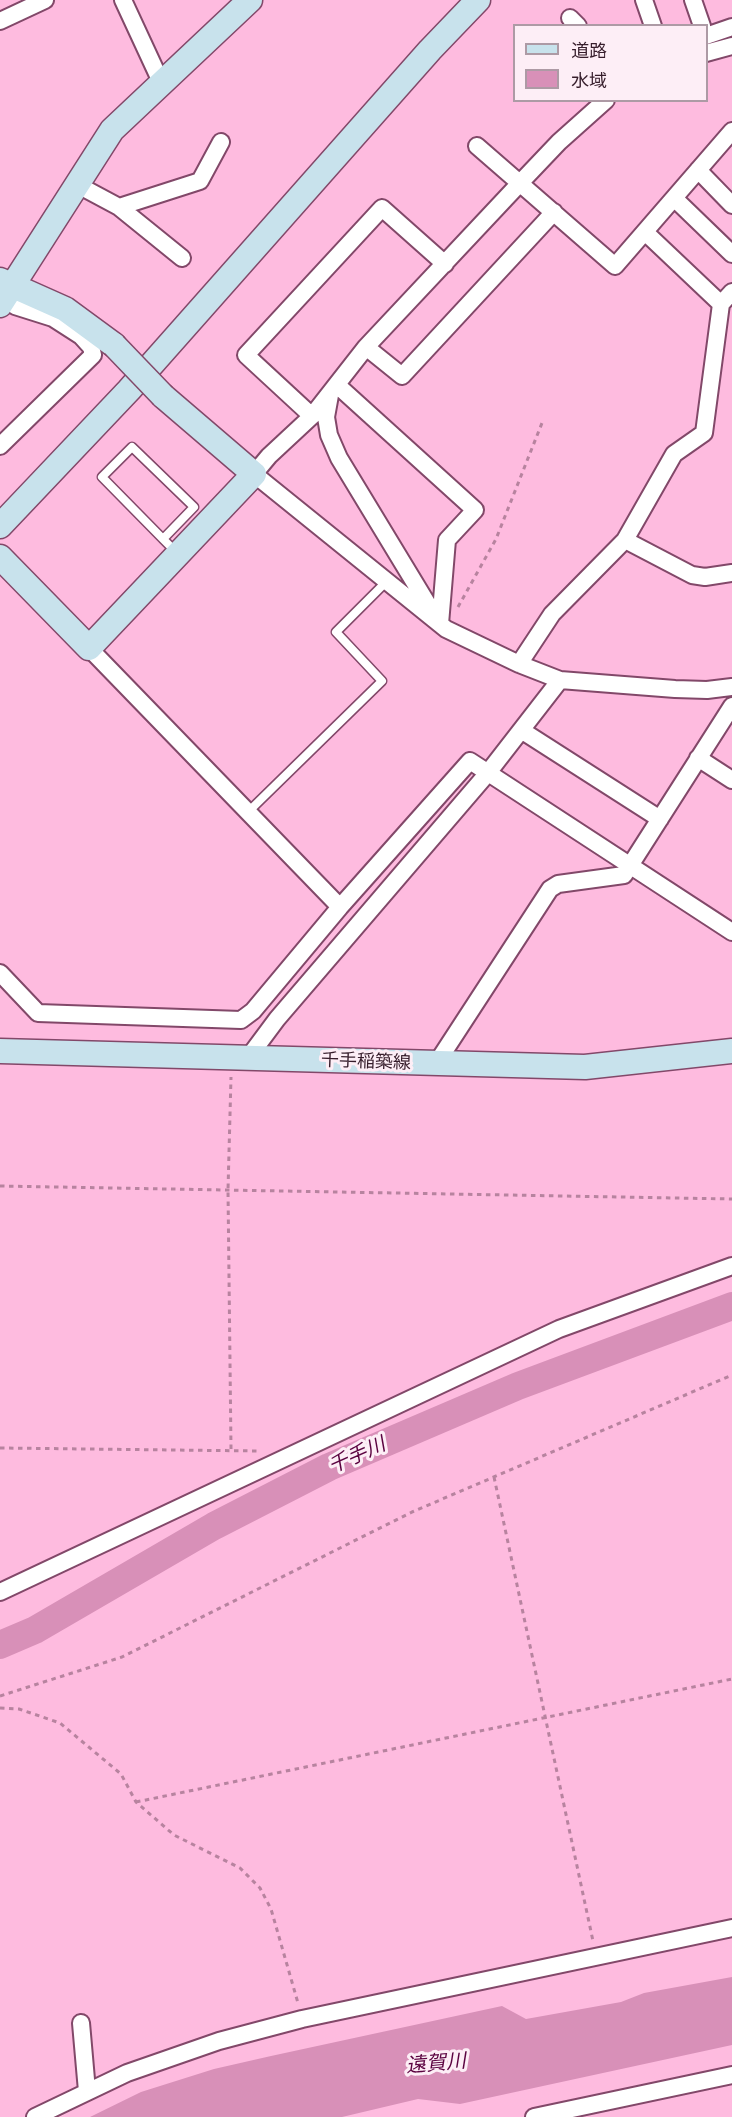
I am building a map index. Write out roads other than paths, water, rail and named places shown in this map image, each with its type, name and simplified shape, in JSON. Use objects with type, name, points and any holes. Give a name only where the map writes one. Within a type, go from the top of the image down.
[{"type":"street","points":[[0,21],[45,0]]},
{"type":"street","points":[[123,0],[162,82]]},
{"type":"street","points":[[7,294],[112,129],[250,0]]},
{"type":"street","points":[[0,526],[129,390],[422,58],[478,0]]},
{"type":"street","points":[[644,0],[652,24]]},
{"type":"street","points":[[693,0],[701,24]]},
{"type":"street","points":[[708,35],[732,27]]},
{"type":"street","points":[[708,52],[732,45]]},
{"type":"street","points":[[89,648],[171,547],[254,474],[268,456],[312,417],[366,346],[559,142],[604,102]]},
{"type":"street","points":[[477,146],[615,266],[698,170],[730,138]]},
{"type":"street","points":[[119,207],[200,181],[221,142]]},
{"type":"street","points":[[698,170],[732,205]]},
{"type":"street","points":[[76,184],[119,207],[182,258]]},
{"type":"street","points":[[674,198],[732,254]]},
{"type":"street","points":[[312,417],[246,355],[382,208],[445,264]]},
{"type":"street","points":[[366,346],[402,376],[554,212]]},
{"type":"street","points":[[519,664],[552,614],[625,540],[674,454],[704,433],[726,298],[645,232]]},
{"type":"street","points":[[7,294],[65,309],[114,345],[163,396],[254,474],[443,626],[519,664],[560,680],[675,689],[707,690],[732,687]]},
{"type":"street","points":[[0,446],[93,355],[91,347],[81,336],[53,318],[7,294]]},
{"type":"street","points":[[334,388],[474,510],[447,540],[443,626]]},
{"type":"street","points":[[334,388],[326,417],[329,435],[339,458],[443,626]]},
{"type":"street","points":[[625,540],[692,575],[705,577],[732,573]]},
{"type":"street","points":[[0,557],[340,907]]},
{"type":"street","points":[[240,1058],[285,1010],[487,774],[560,680]]},
{"type":"street","points":[[436,1065],[550,889],[558,885],[624,875],[732,706]]},
{"type":"street","points":[[521,730],[660,819]]},
{"type":"street","points":[[698,758],[732,780]]},
{"type":"street","points":[[0,973],[38,1013],[241,1020],[253,1011],[340,907],[470,761],[732,932]]},
{"type":"street","name":"千手稲築線","points":[[0,1051],[436,1065],[585,1067],[732,1051]]},
{"type":"street","points":[[0,1592],[559,1329],[732,1266]]},
{"type":"street","points":[[35,2117],[127,2073],[219,2041],[302,2019],[732,1929]]},
{"type":"street","points":[[81,2023],[87,2091]]},
{"type":"street","points":[[534,2117],[732,2074]]},
{"type":"lane","points":[[132,447],[194,507],[171,547],[102,477],[132,447]]},
{"type":"lane","points":[[248,812],[382,681],[336,632],[387,581]]},
{"type":"water","name":"遠賀川","points":[[732,1977],[732,2045],[460,2104],[418,2099],[342,2117],[90,2117],[141,2092],[214,2069],[271,2056],[502,2006],[526,2019],[621,2002],[644,1993]]},
{"type":"waterway","name":"千手川","points":[[0,1645],[35,1630],[214,1526],[329,1467],[518,1386],[732,1306]]}]
